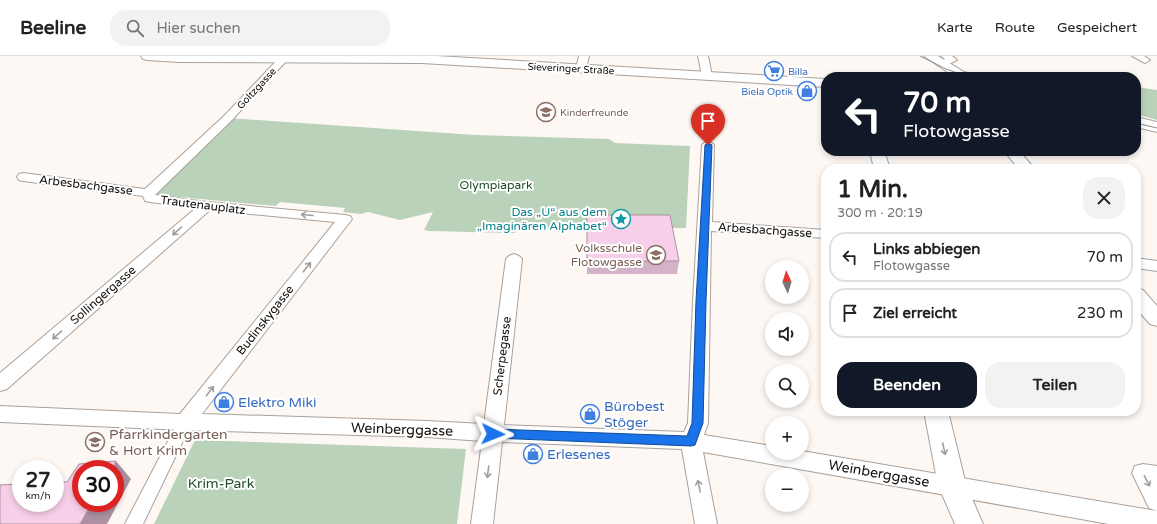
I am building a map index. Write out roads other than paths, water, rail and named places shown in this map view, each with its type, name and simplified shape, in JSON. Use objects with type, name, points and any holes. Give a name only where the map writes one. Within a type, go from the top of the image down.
[{"type":"main road","name":"Sieveringer Straße","points":[[147,56],[423,58],[583,62],[707,76],[821,83]]},
{"type":"main road","points":[[1141,123],[1157,127]]},
{"type":"street","points":[[703,56],[707,76]]},
{"type":"street","points":[[930,56],[944,60],[958,72]]},
{"type":"street","name":"Goltzgasse","points":[[228,118],[284,58]]},
{"type":"street","name":"Trautenauplatz","points":[[228,118],[148,193],[150,198],[207,206],[346,219]]},
{"type":"street","points":[[706,524],[691,441],[698,423],[708,145]]},
{"type":"street","points":[[1015,156],[1023,164]]},
{"type":"street","name":"Arbesbachgasse","points":[[23,177],[148,193]]},
{"type":"street","name":"Sollingergasse","points":[[0,384],[207,206]]},
{"type":"street","name":"Budinskygasse","points":[[185,422],[346,219]]},
{"type":"street","name":"Arbesbachgasse","points":[[705,226],[821,234]]},
{"type":"street","name":"Scherpegasse","points":[[482,524],[514,259]]},
{"type":"street","points":[[1141,264],[1157,266]]},
{"type":"street","points":[[1141,301],[1157,319]]},
{"type":"street","name":"Weinberggasse","points":[[0,414],[185,422],[427,429],[493,434],[691,441],[1157,522]]},
{"type":"street","points":[[937,416],[952,486],[969,524]]},
{"type":"street","points":[[134,524],[185,422]]},
{"type":"street","points":[[1157,475],[1143,473],[1157,501]]},
{"type":"tram line","points":[[920,56],[955,72]]},
{"type":"tram line","points":[[1141,124],[1157,128]]},
{"type":"place","name":"Billa","points":[[774,71]]},
{"type":"place","name":"Biela Optik","points":[[807,91]]},
{"type":"place","name":"Kinderfreunde","points":[[546,112]]},
{"type":"place","name":"Das „U“ aus dem „Imaginären Alphabet“","points":[[621,219]]},
{"type":"place","name":"Volksschule Flotowgasse","points":[[656,255]]},
{"type":"place","name":"Elektro Miki","points":[[224,402]]},
{"type":"place","name":"Bürobest Stöger","points":[[590,414]]},
{"type":"place","name":"Pfarrkindergarten & Hort Krim","points":[[95,442]]},
{"type":"place","name":"Erlesenes","points":[[533,454]]},
{"type":"park label","name":"Olympiapark","points":[[496,185]]},
{"type":"park label","name":"Krim-Park","points":[[221,483]]}]
